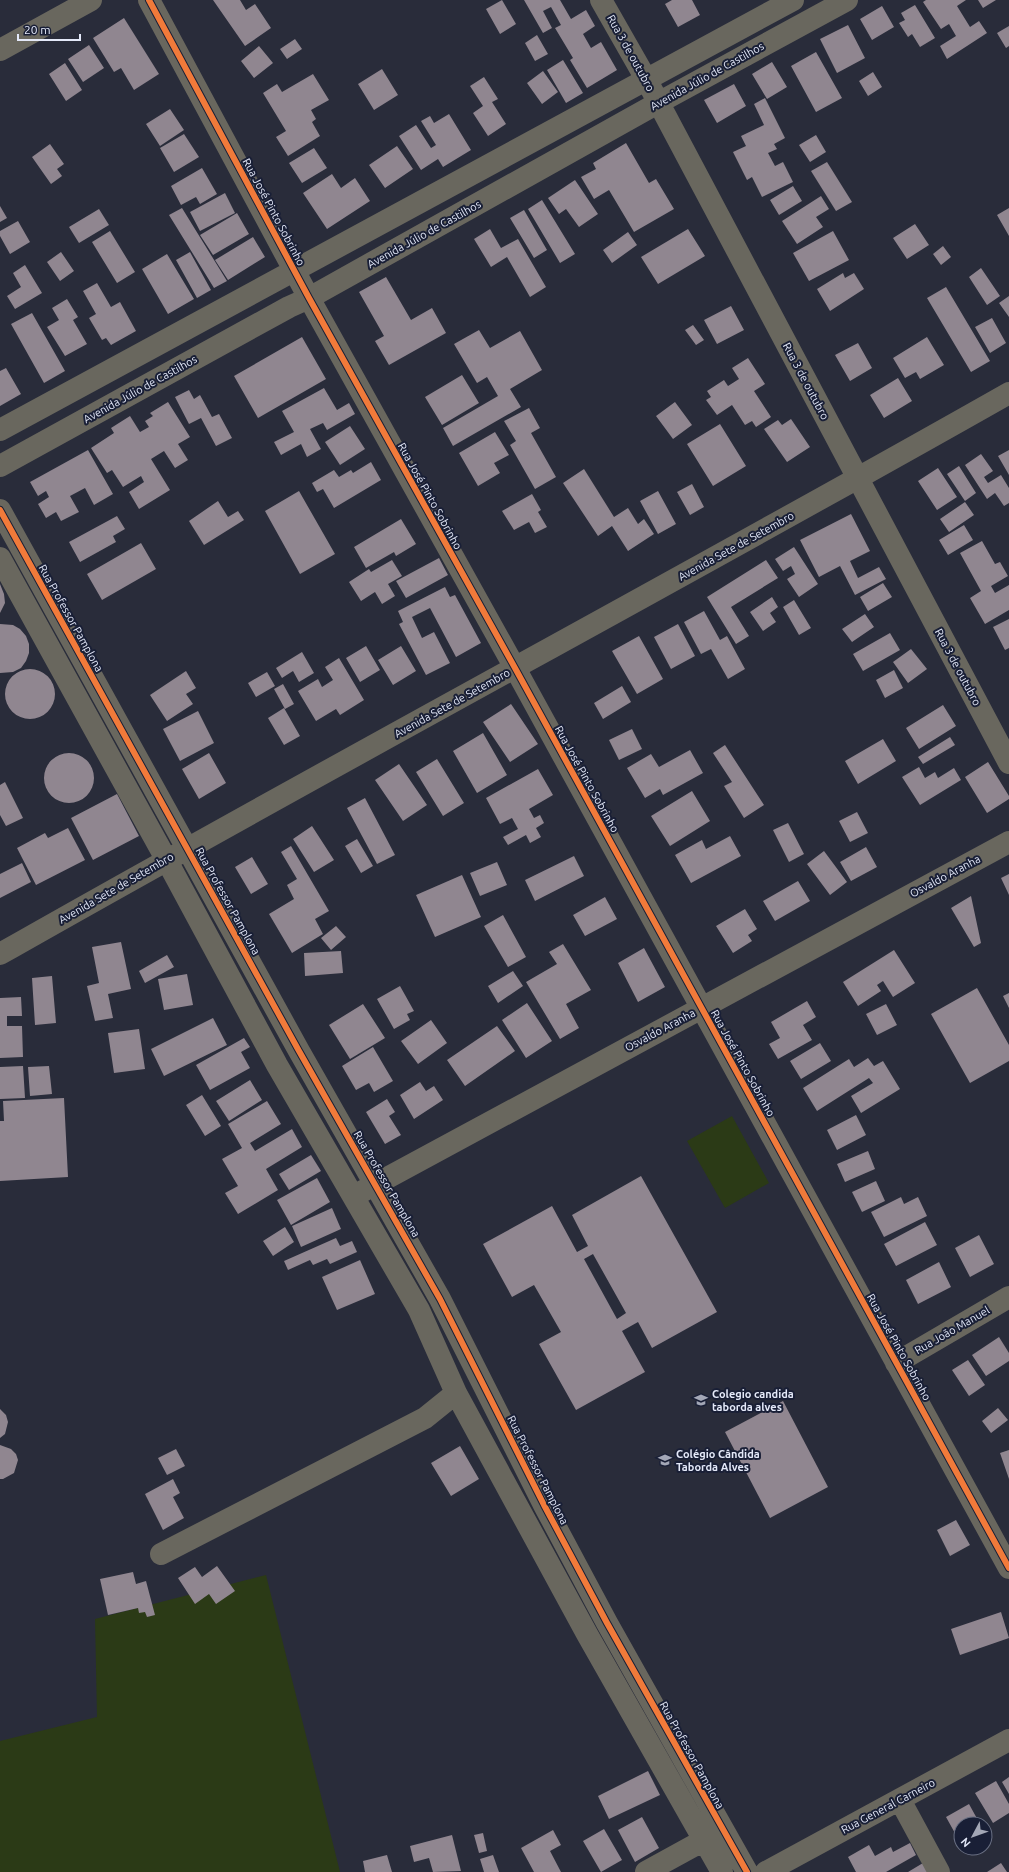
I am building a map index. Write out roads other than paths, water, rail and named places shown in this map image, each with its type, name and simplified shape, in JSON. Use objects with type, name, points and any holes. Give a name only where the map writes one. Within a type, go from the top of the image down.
[{"type":"street","points":[[0,50],[91,0]]},
{"type":"street","name":"Rua José Pinto Sobrinho","points":[[149,0],[309,298],[515,668],[1009,1568]]},
{"type":"street","name":"Rua 3 de outubro","points":[[601,0],[646,79],[1009,763]]},
{"type":"street","points":[[0,430],[793,0]]},
{"type":"street","name":"Avenida Júlio de Castilhos","points":[[0,466],[289,307],[309,298],[658,103],[847,0]]},
{"type":"street","points":[[750,23],[762,46]]},
{"type":"street","points":[[473,173],[486,199]]},
{"type":"street","name":"Avenida Sete de Setembro","points":[[0,954],[166,859],[858,479],[1009,393]]},
{"type":"street","points":[[51,402],[67,429]]},
{"type":"street","name":"Rua Professor Pamplona","points":[[0,510],[299,1051],[376,1184],[440,1299],[544,1505],[606,1623],[675,1743],[713,1835],[722,1872]]},
{"type":"street","name":"Rua Professor Pamplona","points":[[0,558],[166,859],[277,1065],[354,1195],[419,1310],[456,1393],[587,1634],[713,1835],[747,1872]]},
{"type":"street","points":[[66,677],[87,665]]},
{"type":"street","name":"Osvaldo Aranha","points":[[354,1195],[1009,842]]},
{"type":"street","points":[[277,1065],[299,1051]]},
{"type":"street","name":"Rua João Manuel","points":[[896,1363],[1009,1297]]},
{"type":"street","points":[[419,1310],[440,1299]]},
{"type":"street","points":[[161,1554],[425,1418],[456,1393]]},
{"type":"street","points":[[587,1634],[606,1623]]},
{"type":"street","name":"Rua General Carneiro","points":[[766,1872],[1009,1740]]},
{"type":"street","points":[[900,1800],[939,1872]]},
{"type":"street","points":[[646,1872],[713,1835]]},
{"type":"place","name":"Colegio candida taborda alves","points":[[701,1400]]},
{"type":"place","name":"Colégio Cândida Taborda Alves","points":[[665,1460]]}]
